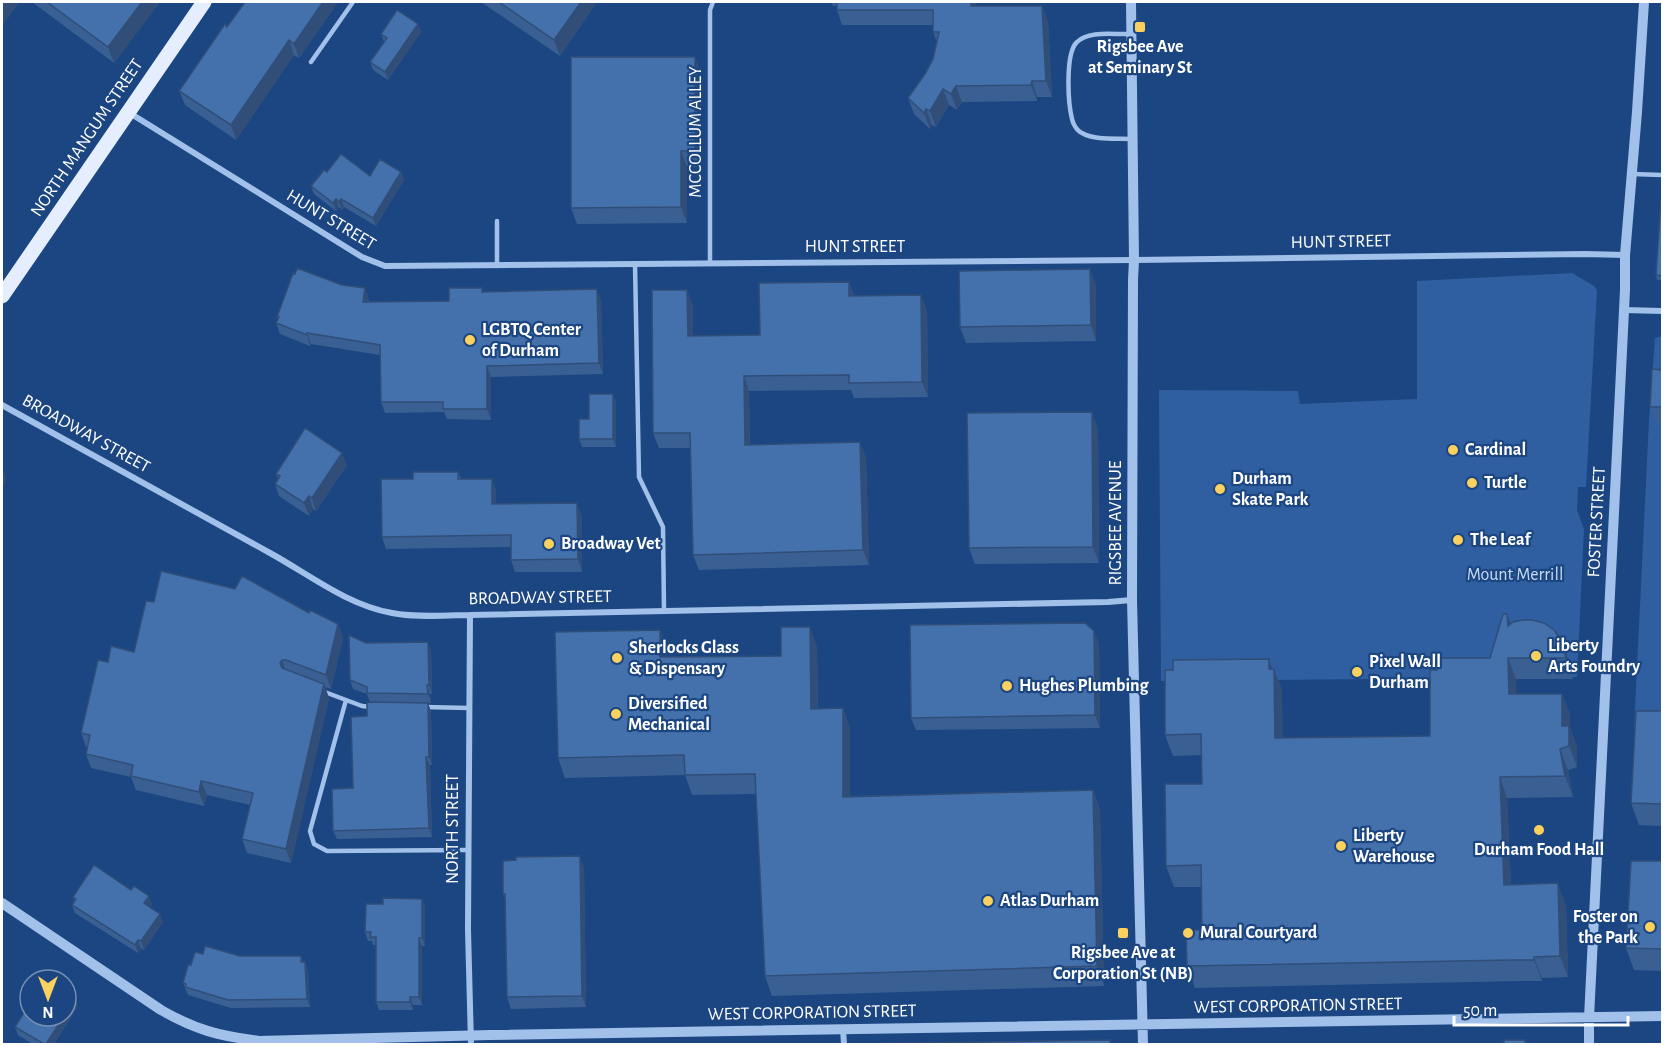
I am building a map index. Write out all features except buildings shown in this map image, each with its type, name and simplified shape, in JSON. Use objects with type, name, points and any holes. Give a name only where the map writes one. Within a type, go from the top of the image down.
[{"type":"main road","name":"NORTH MANGUM STREET","points":[[2,296],[204,2]]},
{"type":"street","name":"RIGSBEE AVENUE","points":[[1131,2],[1134,260],[1132,600],[1143,1044]]},
{"type":"street","name":"FOSTER STREET","points":[[1589,1044],[1625,255],[1644,2]]},
{"type":"street","name":"HUNT STREET","points":[[128,112],[370,261],[395,267],[1625,255]]},
{"type":"street","points":[[1624,310],[1662,311]]},
{"type":"street","name":"BROADWAY STREET","points":[[2,405],[342,595],[359,604],[392,613],[470,615],[1132,600]]},
{"type":"street","name":"NORTH STREET","points":[[470,615],[468,930],[471,1040]]},
{"type":"street","name":"WEST CORPORATION STREET","points":[[2,903],[161,1010],[185,1023],[208,1032],[259,1041],[471,1040],[843,1029],[1662,1016]]},
{"type":"street","points":[[843,1029],[844,1044]]},
{"type":"lane","points":[[311,62],[353,2]]},
{"type":"lane","name":"MCCOLLUM ALLEY","points":[[710,263],[710,10],[713,2]]},
{"type":"lane","points":[[1131,34],[1092,35],[1082,38],[1075,43],[1071,51],[1068,68],[1072,120],[1075,127],[1081,133],[1098,137],[1132,139]]},
{"type":"lane","points":[[1632,174],[1662,175]]},
{"type":"lane","points":[[497,221],[497,266]]},
{"type":"lane","points":[[635,264],[639,477],[663,527],[664,611]]},
{"type":"lane","points":[[318,689],[362,706],[374,707]]},
{"type":"lane","points":[[346,700],[310,831],[314,844],[327,851],[468,850]]},
{"type":"lane","points":[[422,707],[469,708]]},
{"type":"green space","name":"Mount Merrill","points":[[1572,273],[1597,290],[1586,487],[1578,487],[1577,510],[1584,529],[1577,677],[1161,681],[1159,390],[1298,391],[1300,404],[1417,399],[1417,281]]},
{"type":"green space","points":[[1662,336],[1662,730],[1634,729],[1649,420],[1655,338]]},
{"type":"place","name":"Rigsbee Ave at Seminary St","points":[[1140,27]]},
{"type":"place","name":"LGBTQ Center of Durham","points":[[470,340]]},
{"type":"place","name":"Cardinal","points":[[1453,450]]},
{"type":"place","name":"Turtle","points":[[1472,483]]},
{"type":"place","name":"Durham Skate Park","points":[[1220,489]]},
{"type":"place","name":"The Leaf","points":[[1458,540]]},
{"type":"place","name":"Broadway Vet","points":[[549,544]]},
{"type":"place","name":"Liberty Arts Foundry","points":[[1536,656]]},
{"type":"place","name":"Sherlocks Glass & Dispensary","points":[[617,658]]},
{"type":"place","name":"Pixel Wall Durham","points":[[1357,672]]},
{"type":"place","name":"Hughes Plumbing","points":[[1007,686]]},
{"type":"place","name":"Diversified Mechanical","points":[[616,714]]},
{"type":"place","name":"Durham Food Hall","points":[[1539,830]]},
{"type":"place","name":"Liberty Warehouse","points":[[1341,846]]},
{"type":"place","name":"Atlas Durham","points":[[988,901]]},
{"type":"place","name":"Foster on the Park","points":[[1650,927]]},
{"type":"place","name":"Rigsbee Ave at Corporation St (NB)","points":[[1123,933]]},
{"type":"place","name":"Mural Courtyard","points":[[1188,933]]}]
